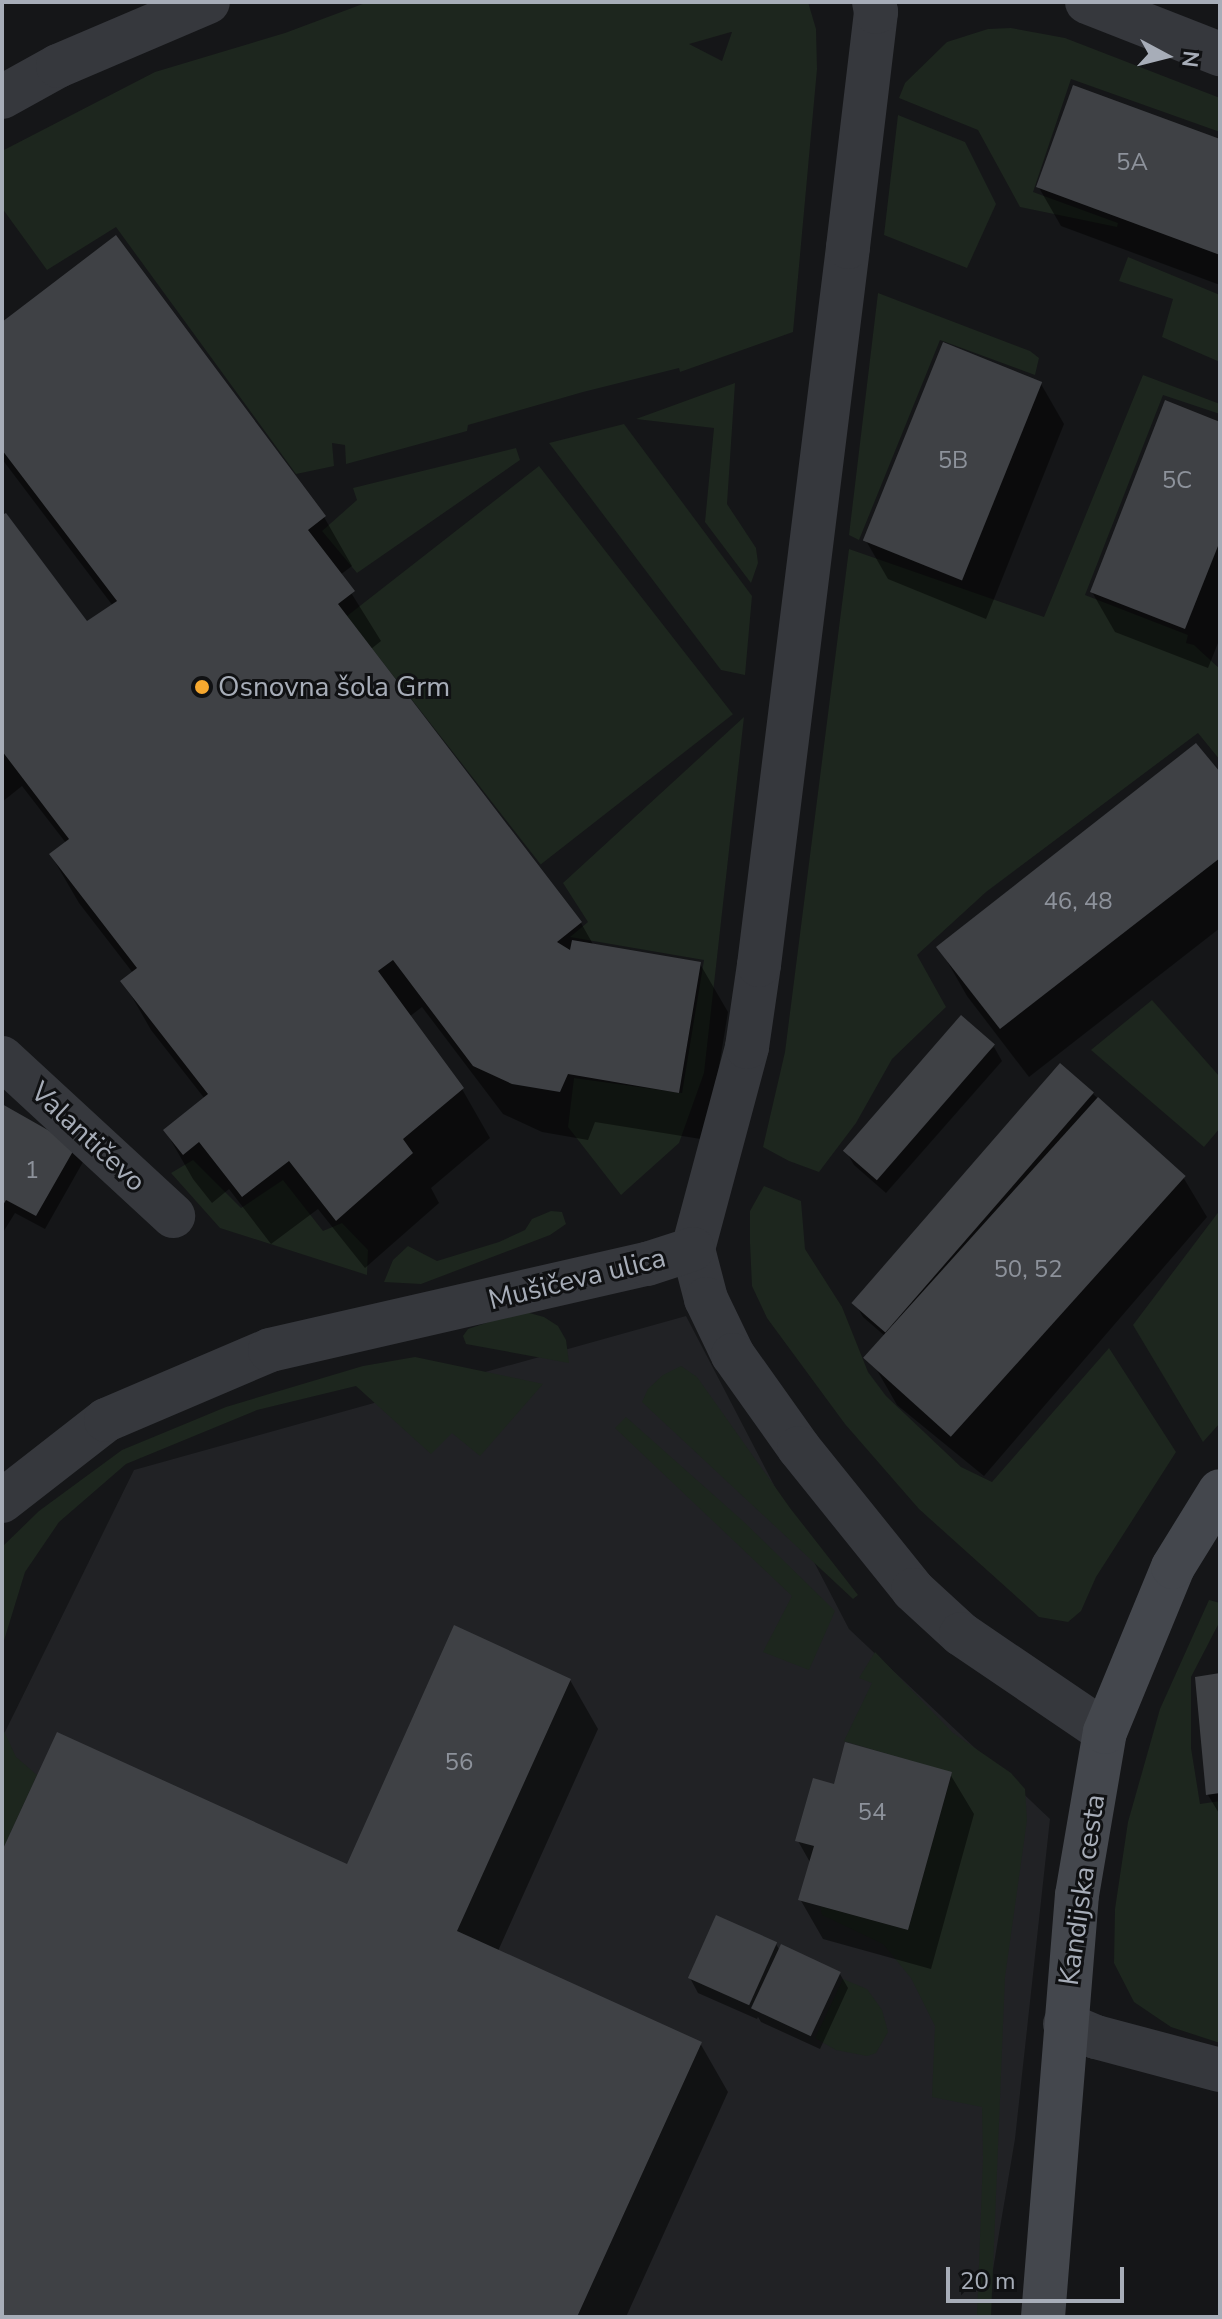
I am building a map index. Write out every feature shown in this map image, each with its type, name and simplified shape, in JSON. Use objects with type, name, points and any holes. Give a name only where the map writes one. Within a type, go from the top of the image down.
[{"type":"main road","name":"Kandijska cesta","points":[[1043,2317],[1077,1895],[1105,1732],[1173,1567],[1220,1491]]},
{"type":"street","points":[[2,97],[58,66],[208,2]]},
{"type":"street","points":[[693,1249],[749,1033],[848,247],[876,12],[874,2]]},
{"type":"street","points":[[1087,2],[1220,54]]},
{"type":"street","name":"Valantičevo","points":[[2,1058],[173,1216]]},
{"type":"street","name":"Mušičeva ulica","points":[[2,1501],[106,1420],[270,1350],[647,1264],[693,1249],[706,1299],[733,1355],[799,1448],[913,1590],[961,1634],[1105,1732]]},
{"type":"street","points":[[1065,2024],[1096,2037],[1220,2070]]},
{"type":"shaded area","points":[[368,2],[808,2],[816,29],[817,69],[793,332],[680,372],[679,368],[583,392],[468,425],[467,431],[346,464],[345,445],[332,443],[334,466],[296,474],[116,227],[47,270],[2,208],[2,151],[155,72],[285,33]],"holes":[[[732,32],[722,61],[689,44]]]},
{"type":"shaded area","points":[[1011,28],[1065,38],[1220,98],[1220,132],[1071,79],[1033,192],[1118,223],[1117,227],[1020,207],[978,130],[899,98],[905,83],[947,42],[988,29]]},
{"type":"shaded area","points":[[898,115],[965,142],[996,204],[967,268],[884,235]]},
{"type":"shaded area","points":[[1128,257],[1220,295],[1220,362],[1162,337],[1173,299],[1119,281]]},
{"type":"shaded area","points":[[878,293],[1030,351],[1039,358],[1035,375],[940,340],[859,540],[849,535]]},
{"type":"shaded area","points":[[1143,375],[1220,404],[1220,414],[1163,395],[1085,595],[1188,635],[1186,643],[1194,645],[1220,669],[1220,760],[1198,733],[986,892],[917,955],[946,1007],[892,1059],[856,1123],[819,1172],[789,1161],[763,1147],[785,1052],[849,549],[1044,617]]},
{"type":"shaded area","points":[[735,383],[727,504],[756,548],[758,563],[751,583],[705,522],[714,428],[636,419]]},
{"type":"shaded area","points":[[624,424],[752,596],[745,675],[721,670],[549,443]]},
{"type":"shaded area","points":[[516,448],[520,460],[357,573],[322,531],[357,500],[353,488]]},
{"type":"shaded area","points":[[539,466],[733,714],[541,864],[347,616]]},
{"type":"shaded area","points":[[744,717],[704,1073],[679,1143],[621,1195],[568,1127],[574,1078],[682,1093],[704,960],[570,937],[588,922],[563,883]]},
{"type":"shaded area","points":[[1152,1000],[1220,1077],[1220,1128],[1204,1147],[1091,1050]]},
{"type":"shaded area","points":[[193,1160],[241,1208],[283,1180],[323,1231],[342,1223],[368,1250],[367,1275],[220,1228],[171,1173]]},
{"type":"shaded area","points":[[764,1186],[801,1201],[805,1249],[842,1307],[868,1372],[886,1396],[961,1467],[992,1482],[1109,1348],[1176,1452],[1096,1577],[1081,1611],[1068,1622],[1039,1617],[919,1509],[845,1424],[767,1318],[752,1286],[750,1243],[750,1211]]},
{"type":"shaded area","points":[[1220,1210],[1220,1423],[1203,1442],[1133,1325]]},
{"type":"shaded area","points":[[551,1211],[562,1212],[566,1224],[550,1235],[421,1284],[384,1282],[393,1260],[408,1246],[437,1261],[499,1242],[525,1230],[532,1219]]},
{"type":"shaded area","points":[[522,1311],[544,1317],[558,1326],[566,1340],[569,1363],[466,1344],[463,1336],[468,1329]]},
{"type":"shaded area","points":[[686,1316],[849,1629],[1050,1819],[1015,2139],[985,2317],[2,2317],[2,1738],[134,1470]]},
{"type":"shaded area","points":[[415,1357],[543,1384],[480,1456],[452,1433],[431,1454],[356,1386],[257,1410],[126,1464],[59,1522],[25,1572],[2,1647],[2,1547],[39,1511],[122,1450],[226,1407],[363,1366]]},
{"type":"shaded area","points":[[681,1366],[697,1377],[790,1508],[858,1595],[853,1599],[642,1402],[648,1389],[663,1375]]},
{"type":"shaded area","points":[[626,1417],[744,1522],[835,1611],[809,1670],[763,1652],[792,1596],[615,1428]]},
{"type":"shaded area","points":[[1209,1600],[1220,1603],[1220,1621],[1191,1677],[1191,1748],[1200,1804],[1220,1801],[1220,2043],[1171,2027],[1134,2002],[1114,1963],[1115,1909],[1128,1822],[1160,1709]]},
{"type":"shaded area","points":[[875,1652],[953,1733],[1011,1773],[1025,1789],[1027,1820],[1005,1977],[991,2317],[977,2317],[982,2107],[932,2097],[935,2026],[911,1978],[883,1944],[822,1915],[820,1906],[908,1930],[952,1773],[844,1741],[872,1683],[859,1678]]},
{"type":"shaded area","points":[[2,1727],[16,1757],[37,1775],[2,1851]]},
{"type":"shaded area","points":[[843,1979],[867,1989],[882,2010],[888,2032],[876,2053],[867,2056],[836,2050],[815,2038]]},
{"type":"building","points":[[1073,85],[1220,139],[1220,255],[1036,187]]},
{"type":"building","name":"Osnovna šola Grm","points":[[116,235],[326,516],[308,530],[355,591],[338,604],[582,922],[557,942],[570,950],[572,940],[701,962],[679,1093],[568,1074],[560,1092],[512,1084],[473,1066],[393,960],[378,971],[464,1088],[403,1139],[413,1153],[336,1221],[289,1161],[242,1197],[199,1142],[183,1155],[163,1130],[208,1094],[120,981],[137,968],[49,854],[69,839],[2,751],[2,515],[6,513],[87,621],[117,601],[2,450],[2,322]]},
{"type":"building","points":[[943,342],[1042,382],[962,581],[863,540]]},
{"type":"building","points":[[1165,400],[1220,422],[1220,541],[1185,629],[1090,592]]},
{"type":"building","points":[[1196,743],[1220,772],[1220,858],[1000,1029],[936,947]]},
{"type":"building","points":[[961,1015],[995,1045],[877,1180],[843,1151]]},
{"type":"building","points":[[1060,1063],[1094,1093],[885,1333],[851,1303]]},
{"type":"building","points":[[1098,1097],[1186,1176],[951,1437],[863,1358]]},
{"type":"building","points":[[2,1104],[76,1146],[36,1216],[6,1200],[2,1207]]},
{"type":"building","points":[[454,1625],[571,1679],[457,1931],[702,2042],[577,2317],[2,2317],[2,1851],[57,1732],[347,1864]]},
{"type":"building","points":[[1220,1673],[1220,1793],[1206,1795],[1195,1677]]},
{"type":"building","points":[[845,1742],[952,1772],[908,1930],[798,1900],[814,1846],[795,1841],[813,1778],[834,1784]]},
{"type":"building","points":[[716,1915],[777,1942],[749,2005],[688,1978]]},
{"type":"building","points":[[781,1944],[841,1972],[811,2036],[751,2008]]},
{"type":"place","name":"Osnovna šola Grm","points":[[202,687]]}]
